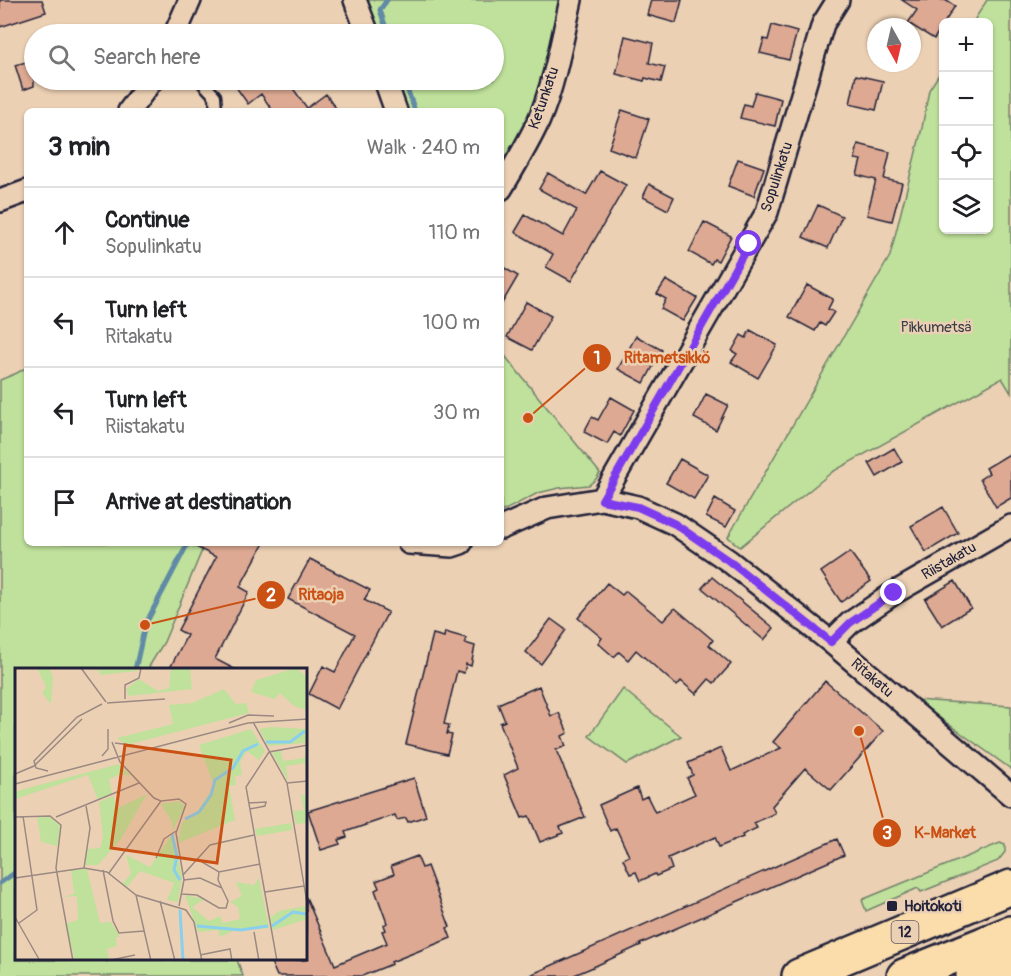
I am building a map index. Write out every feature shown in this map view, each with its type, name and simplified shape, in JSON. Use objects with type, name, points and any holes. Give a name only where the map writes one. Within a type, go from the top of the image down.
[{"type":"highway","name":"12","points":[[799,976],[1011,887]]},
{"type":"highway","points":[[904,976],[1011,933]]},
{"type":"highway","points":[[973,976],[1011,966]]},
{"type":"street","points":[[356,0],[364,24]]},
{"type":"street","name":"Ketunkatu","points":[[504,184],[530,137],[550,89],[571,0]]},
{"type":"street","name":"Sopulinkatu","points":[[602,500],[767,212],[823,24],[838,0]]},
{"type":"street","points":[[178,24],[184,2]]},
{"type":"street","points":[[131,108],[145,90]]},
{"type":"street","points":[[389,90],[395,108]]},
{"type":"street","points":[[0,201],[24,192]]},
{"type":"street","name":"Ritakatu","points":[[504,527],[547,508],[602,500],[638,507],[675,524],[729,561],[831,642],[1011,795]]},
{"type":"street","name":"Riistakatu","points":[[831,642],[850,623],[890,595],[1011,526]]},
{"type":"lane","points":[[209,90],[215,96],[216,108]]},
{"type":"green space","points":[[366,0],[559,0],[552,50],[534,106],[504,167],[504,108],[406,108],[400,90],[504,90],[504,24],[375,24]]},
{"type":"green space","name":"Pikkumetsä","points":[[987,0],[1011,0],[1011,393],[1002,378],[832,472],[740,547],[728,537],[890,256],[922,128],[929,90],[939,74],[939,234],[993,234],[993,18],[976,18]]},
{"type":"green space","points":[[504,355],[600,473],[589,485],[538,493],[504,510]]},
{"type":"green space","points":[[24,369],[24,546],[204,546],[164,642],[148,668],[15,668],[15,961],[237,961],[243,976],[0,976],[0,380]]},
{"type":"green space","points":[[623,689],[681,736],[627,764],[589,736]]},
{"type":"green space","points":[[915,700],[1011,706],[1011,769]]},
{"type":"green space","points":[[1000,843],[1005,845],[1005,852],[998,861],[921,892],[918,888],[866,911],[862,900]]},
{"type":"building","points":[[0,0],[42,0],[46,12],[0,27]]},
{"type":"building","points":[[651,0],[682,0],[676,23],[647,15]]},
{"type":"building","points":[[902,0],[945,0],[955,6],[947,18],[939,18],[939,31],[934,39],[921,31],[921,18],[911,18],[917,10]]},
{"type":"building","points":[[772,25],[797,32],[789,60],[760,53],[764,39],[768,40]]},
{"type":"building","points":[[625,36],[653,43],[649,63],[665,67],[661,82],[645,78],[644,81],[616,74]]},
{"type":"building","points":[[24,63],[23,90],[15,65]]},
{"type":"building","points":[[856,75],[883,81],[876,110],[850,104]]},
{"type":"building","points":[[238,90],[294,90],[307,108],[271,108],[261,94],[248,104]]},
{"type":"building","points":[[755,92],[781,99],[775,126],[740,118],[744,104],[751,106]]},
{"type":"building","points":[[326,94],[336,108],[307,108]]},
{"type":"building","points":[[622,110],[649,119],[636,158],[609,148]]},
{"type":"building","points":[[858,144],[890,152],[884,179],[902,183],[892,221],[867,215],[876,180],[857,175],[861,160],[855,159]]},
{"type":"building","points":[[738,159],[764,168],[754,196],[728,186]]},
{"type":"building","points":[[600,171],[626,185],[571,281],[546,267],[553,254],[515,232],[525,215],[563,236],[577,210],[539,189],[548,173],[586,195]]},
{"type":"building","points":[[649,184],[674,197],[668,210],[643,197]]},
{"type":"building","points":[[818,205],[842,216],[828,248],[803,237]]},
{"type":"building","points":[[704,222],[731,236],[718,261],[714,259],[711,264],[689,252]]},
{"type":"building","points":[[504,268],[518,276],[504,300]]},
{"type":"building","points":[[666,280],[697,298],[683,321],[661,309],[666,299],[657,294]]},
{"type":"building","points":[[807,285],[833,299],[828,309],[834,312],[825,326],[820,323],[815,331],[789,317]]},
{"type":"building","points":[[526,302],[551,316],[532,350],[507,337]]},
{"type":"building","points":[[750,330],[777,345],[758,378],[731,362],[737,354],[732,351],[741,335],[746,338]]},
{"type":"building","points":[[636,336],[662,350],[644,383],[618,369]]},
{"type":"building","points":[[706,394],[728,405],[716,430],[694,418]]},
{"type":"building","points":[[611,397],[634,410],[620,436],[614,432],[607,444],[584,432],[592,417],[598,420]]},
{"type":"building","points":[[894,448],[902,462],[877,477],[869,463]]},
{"type":"building","points":[[1011,453],[1011,498],[996,507],[980,479],[989,473],[986,468]]},
{"type":"building","points":[[680,459],[708,475],[694,499],[666,483]]},
{"type":"building","points":[[715,499],[735,511],[726,527],[706,517]]},
{"type":"building","points":[[943,507],[958,533],[926,552],[911,526]]},
{"type":"building","points":[[194,546],[262,546],[240,587],[249,592],[215,659],[232,668],[170,668],[187,635],[178,630],[216,557]]},
{"type":"building","points":[[850,552],[871,581],[841,602],[821,572]]},
{"type":"building","points":[[310,559],[370,590],[364,600],[388,612],[337,709],[309,694],[323,666],[335,672],[355,634],[288,599]]},
{"type":"building","points":[[712,577],[774,628],[764,640],[702,588]]},
{"type":"building","points":[[955,581],[971,608],[942,626],[925,599]]},
{"type":"building","points":[[607,583],[622,595],[626,591],[663,621],[675,608],[713,640],[709,645],[731,664],[714,683],[709,679],[696,694],[681,681],[677,686],[636,650],[628,660],[619,652],[614,657],[598,643],[602,638],[578,618]]},
{"type":"building","points":[[551,619],[566,630],[541,664],[526,652]]},
{"type":"building","points":[[445,632],[466,638],[465,643],[475,646],[471,666],[466,664],[464,673],[457,671],[444,724],[449,725],[447,734],[452,735],[447,754],[406,744],[433,634],[444,637]]},
{"type":"building","points":[[825,681],[883,731],[831,790],[805,768],[772,806],[775,813],[754,823],[757,828],[742,835],[743,837],[719,847],[715,837],[668,858],[672,869],[656,876],[655,874],[640,881],[636,872],[630,874],[623,859],[629,856],[616,828],[610,831],[599,805],[637,788],[641,799],[647,796],[655,812],[695,794],[687,778],[693,775],[688,763],[721,748],[731,771],[781,748],[773,742]]},
{"type":"building","points":[[539,686],[551,716],[559,713],[568,733],[562,736],[566,746],[556,750],[585,817],[560,827],[563,833],[540,842],[529,816],[522,818],[504,775],[518,768],[500,723],[505,721],[498,704]]},
{"type":"building","points":[[414,778],[426,816],[408,822],[406,818],[397,820],[395,815],[345,832],[347,837],[338,840],[340,844],[321,850],[308,811]]},
{"type":"building","points":[[837,839],[844,855],[640,944],[591,968],[572,976],[528,976]]},
{"type":"building","points":[[417,856],[422,868],[427,866],[450,927],[447,928],[451,938],[362,976],[277,976],[270,961],[308,961],[308,902],[335,965],[387,943],[382,931],[386,930],[384,925],[387,923],[375,890],[379,888],[376,881],[394,874],[391,866]]},
{"type":"waterway","points":[[385,24],[380,10],[387,0]]},
{"type":"waterway","points":[[408,90],[414,108]]},
{"type":"waterway","points":[[135,668],[145,625],[186,546]]},
{"type":"waterway","points":[[0,883],[15,873]]},
{"type":"place","name":"Ritametsikkö","points":[[528,418]]},
{"type":"place","name":"Ritaoja","points":[[145,625]]},
{"type":"place","name":"K-Market","points":[[859,731]]},
{"type":"place","name":"Hoitokoti","points":[[892,906]]},
{"type":"route","points":[[749,244],[602,500],[638,507],[675,524],[729,561],[831,642],[850,623],[894,593]]}]
